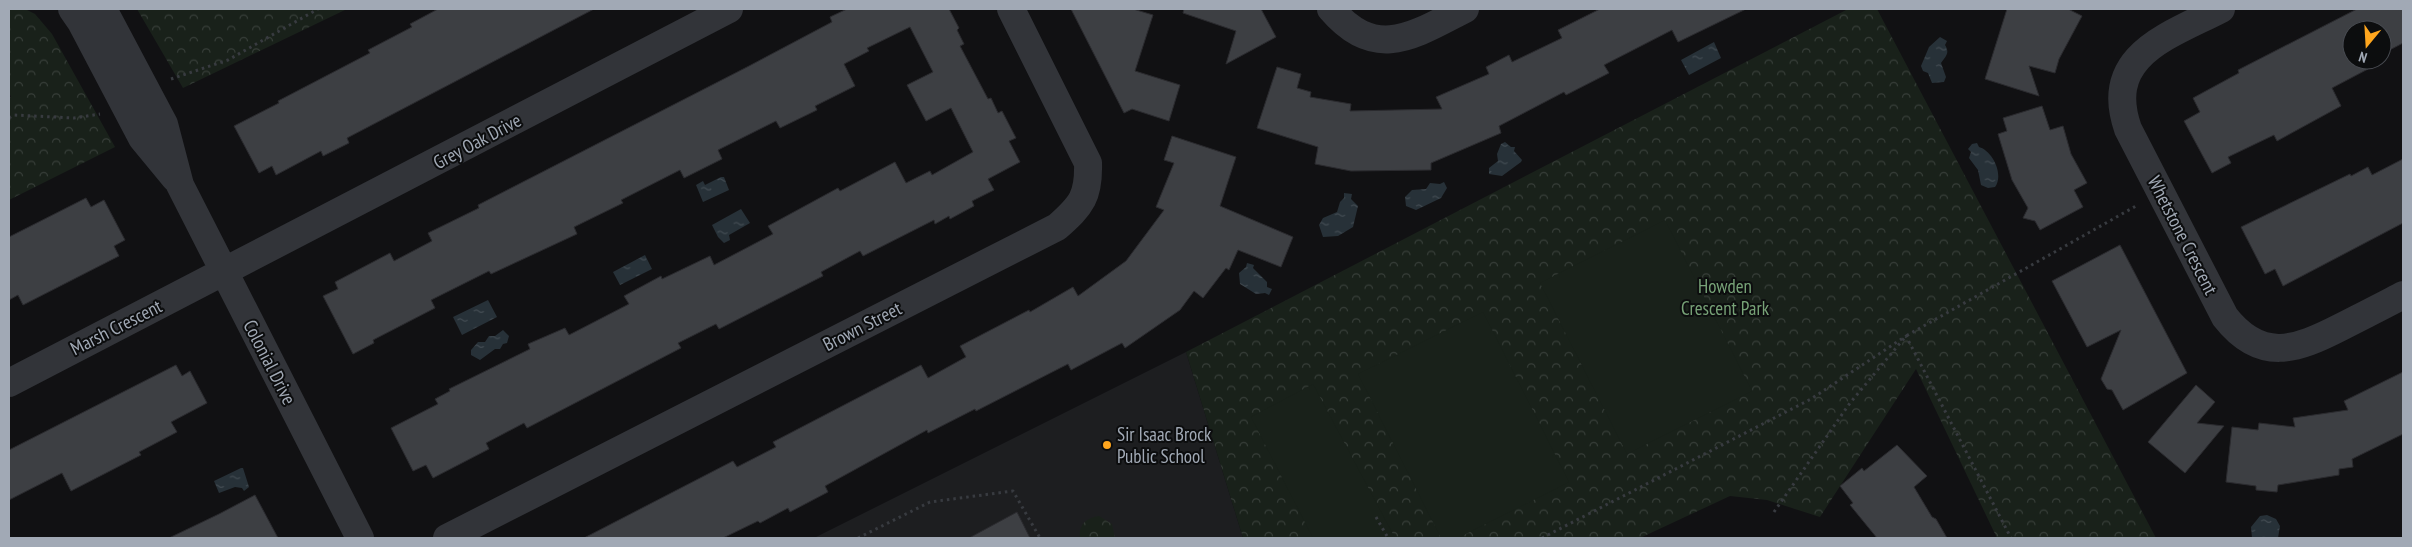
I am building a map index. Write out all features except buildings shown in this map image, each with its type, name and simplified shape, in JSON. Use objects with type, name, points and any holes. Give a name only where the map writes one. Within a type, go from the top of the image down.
[{"type":"street","name":"Colonial Drive","points":[[72,9],[82,22],[142,138],[180,185],[360,538]]},
{"type":"street","name":"Colonial Drive","points":[[103,9],[164,124],[180,185]]},
{"type":"street","name":"Grey Oak Drive","points":[[224,272],[729,9]]},
{"type":"street","name":"Brown Street","points":[[447,538],[1058,227],[1072,214],[1084,200],[1088,182],[1088,163],[1011,9]]},
{"type":"street","points":[[1331,9],[1344,24],[1363,36],[1398,39],[1416,34],[1465,9]]},
{"type":"street","name":"Whetstone Crescent","points":[[2221,9],[2152,44],[2140,55],[2129,68],[2124,83],[2122,114],[2226,317],[2238,333],[2253,342],[2265,347],[2280,349],[2314,341],[2403,295]]},
{"type":"street","name":"Marsh Crescent","points":[[9,382],[224,272]]},
{"type":"path","points":[[166,82],[184,74],[228,60],[318,9]]},
{"type":"path","points":[[9,118],[14,115],[74,118],[105,114]]},
{"type":"path","points":[[1542,538],[1811,399],[1906,336],[2161,193]]},
{"type":"path","points":[[1774,512],[1850,403],[1906,336]]},
{"type":"path","points":[[1906,336],[2011,538]]},
{"type":"path","points":[[858,538],[930,502],[1012,491],[1040,538]]},
{"type":"path","points":[[1376,517],[1388,538]]},
{"type":"shaded area","name":"Sir Isaac Brock Public School","points":[[1186,352],[1243,538],[814,538]]},
{"type":"green space","points":[[9,9],[25,9],[35,14],[52,34],[115,147],[9,200],[9,98],[11,97],[9,92]]},
{"type":"green space","points":[[137,9],[347,9],[183,88]]},
{"type":"green space","name":"Howden Crescent Park","points":[[1848,9],[1877,9],[2156,538],[1997,538],[1916,369],[1820,517],[1767,500],[1730,496],[1640,538],[1243,538],[1186,352]]},
{"type":"green space","points":[[1665,220],[1752,391],[1627,454],[1540,283]]},
{"type":"green space","points":[[1483,312],[1569,482],[1458,538],[1441,538],[1358,374]]},
{"type":"green space","points":[[1313,384],[1395,538],[1313,538],[1251,417]]},
{"type":"green space","points":[[1099,516],[1112,524],[1115,538],[1080,538],[1080,529],[1084,523],[1090,518]]},
{"type":"water","points":[[1940,37],[1947,41],[1945,45],[1947,54],[1941,63],[1946,77],[1944,82],[1932,83],[1928,73],[1923,71],[1921,66],[1929,47]]},
{"type":"water","points":[[1714,42],[1721,58],[1689,75],[1681,60]]},
{"type":"water","points":[[1505,142],[1511,147],[1515,147],[1514,151],[1522,160],[1521,162],[1502,176],[1489,174],[1489,168],[1498,161],[1497,154],[1501,144]]},
{"type":"water","points":[[1977,143],[1979,147],[1989,153],[1996,164],[1998,176],[1995,187],[1988,188],[1981,185],[1978,170],[1969,158],[1971,152],[1968,149],[1972,144]]},
{"type":"water","points":[[724,177],[729,190],[703,202],[696,185],[703,181],[705,185]]},
{"type":"water","points":[[1444,182],[1447,188],[1441,198],[1416,210],[1406,206],[1405,197],[1412,190],[1426,189],[1430,183],[1440,184]]},
{"type":"water","points":[[1344,193],[1352,194],[1351,199],[1358,206],[1353,227],[1338,236],[1323,237],[1319,225],[1323,218],[1337,212],[1340,202],[1344,198]]},
{"type":"water","points":[[741,209],[750,223],[729,235],[730,240],[724,243],[718,237],[712,225]]},
{"type":"water","points":[[645,255],[652,269],[620,285],[613,272]]},
{"type":"water","points":[[1247,263],[1254,265],[1253,268],[1267,282],[1267,287],[1272,289],[1269,295],[1265,293],[1256,294],[1240,284],[1239,273],[1246,267]]},
{"type":"water","points":[[488,300],[497,317],[462,335],[453,317]]},
{"type":"water","points":[[503,330],[509,336],[507,343],[503,344],[500,349],[495,349],[480,360],[471,355],[471,350],[478,342],[485,342],[489,336],[495,336]]},
{"type":"water","points":[[243,468],[249,487],[244,491],[242,488],[235,487],[219,493],[214,481]]},
{"type":"water","points":[[2267,515],[2276,519],[2280,526],[2278,538],[2252,538],[2251,527],[2260,516]]},
{"type":"place","name":"Sir Isaac Brock Public School","points":[[1107,445]]}]
